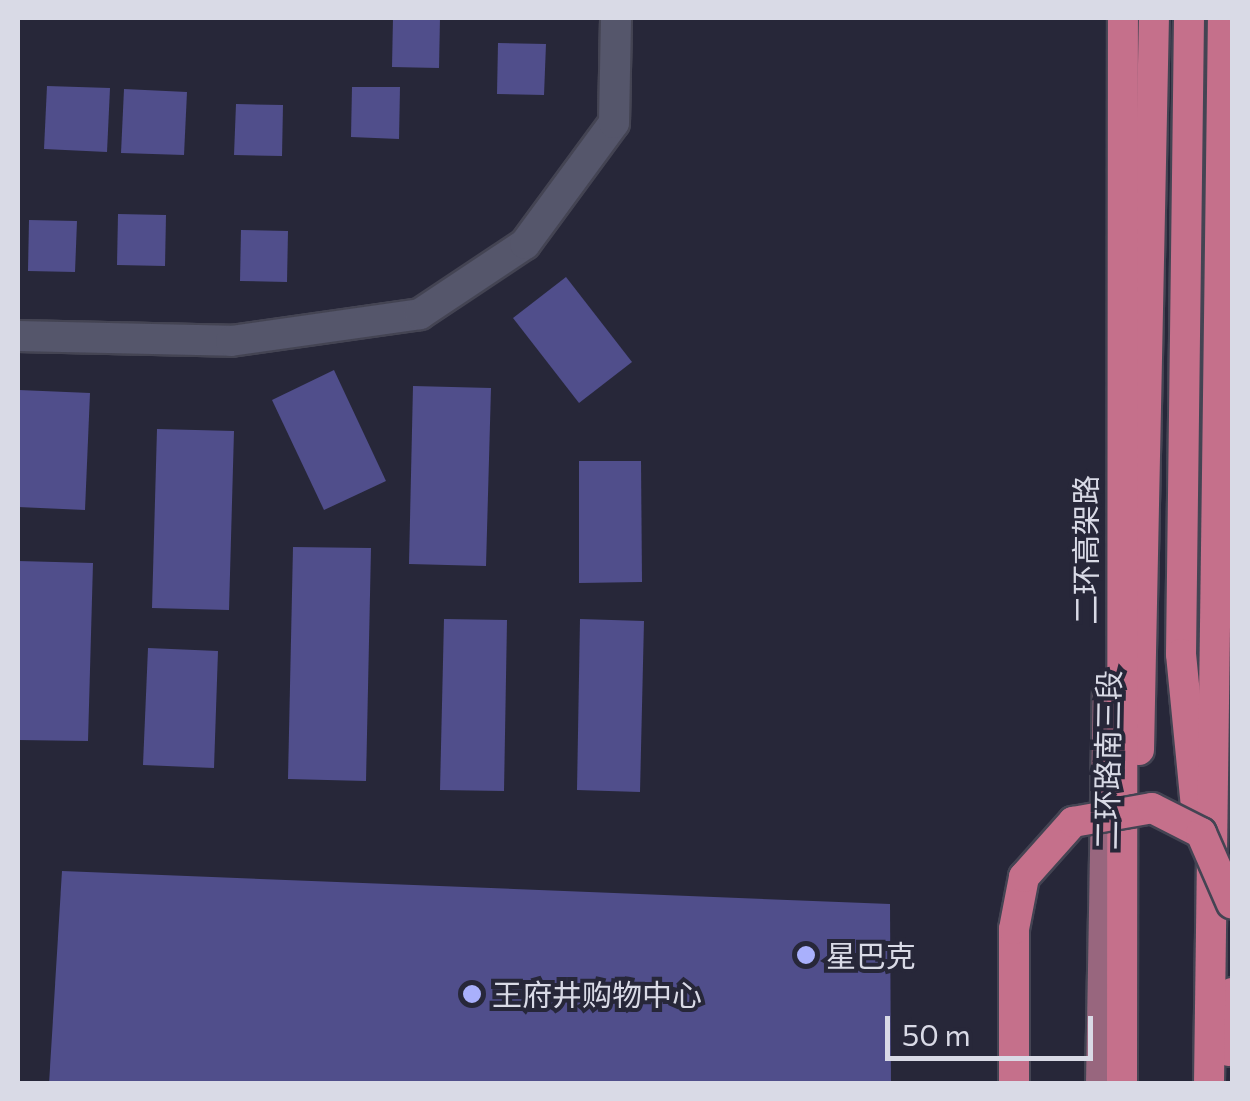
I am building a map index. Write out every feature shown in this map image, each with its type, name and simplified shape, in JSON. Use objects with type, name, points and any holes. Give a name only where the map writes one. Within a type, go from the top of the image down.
[{"type":"highway","name":"二环高架路","points":[[1116,1080],[1127,908],[1119,678],[1123,18]]},
{"type":"highway","points":[[1127,908],[1146,643],[1154,18]]},
{"type":"highway","points":[[1189,18],[1181,654],[1211,948]]},
{"type":"highway","points":[[1210,1084],[1223,18]]},
{"type":"highway","points":[[1014,1084],[1014,929],[1024,877],[1072,822],[1152,808],[1201,832],[1232,904]]},
{"type":"highway","points":[[1228,1084],[1232,992]]},
{"type":"main road","name":"二环路南三段","points":[[1113,18],[1118,90],[1116,1080]]},
{"type":"main road","points":[[1118,90],[1123,18]]},
{"type":"lane","points":[[18,336],[231,341],[420,314],[525,244],[614,123],[616,18]]},
{"type":"building","points":[[393,18],[440,18],[439,68],[392,67]]},
{"type":"building","points":[[498,43],[546,44],[544,95],[497,94]]},
{"type":"building","points":[[47,86],[110,88],[107,152],[44,149]]},
{"type":"building","points":[[352,87],[400,87],[399,139],[351,137]]},
{"type":"building","points":[[124,89],[187,92],[184,155],[121,153]]},
{"type":"building","points":[[236,104],[283,105],[282,156],[234,155]]},
{"type":"building","points":[[118,214],[166,215],[165,266],[117,265]]},
{"type":"building","points":[[29,220],[77,221],[75,272],[28,271]]},
{"type":"building","points":[[241,230],[288,231],[287,282],[240,281]]},
{"type":"building","points":[[566,277],[632,362],[579,403],[513,318]]},
{"type":"building","points":[[334,370],[386,481],[324,510],[272,400]]},
{"type":"building","points":[[413,386],[491,388],[486,566],[409,564]]},
{"type":"building","points":[[19,390],[90,393],[85,510],[18,507]]},
{"type":"building","points":[[157,429],[234,431],[229,610],[152,608]]},
{"type":"building","points":[[579,461],[641,461],[642,582],[579,583]]},
{"type":"building","points":[[293,547],[371,548],[366,781],[288,779]]},
{"type":"building","points":[[18,561],[93,563],[88,741],[18,740]]},
{"type":"building","points":[[444,619],[507,620],[504,791],[440,790]]},
{"type":"building","points":[[580,619],[644,621],[640,792],[577,790]]},
{"type":"building","points":[[148,648],[218,651],[214,768],[143,765]]},
{"type":"building","name":"王府井购物中心","points":[[62,871],[890,904],[891,1084],[49,1084]]},
{"type":"place","name":"星巴克","points":[[806,955]]},
{"type":"place","name":"王府井购物中心","points":[[472,994]]}]
